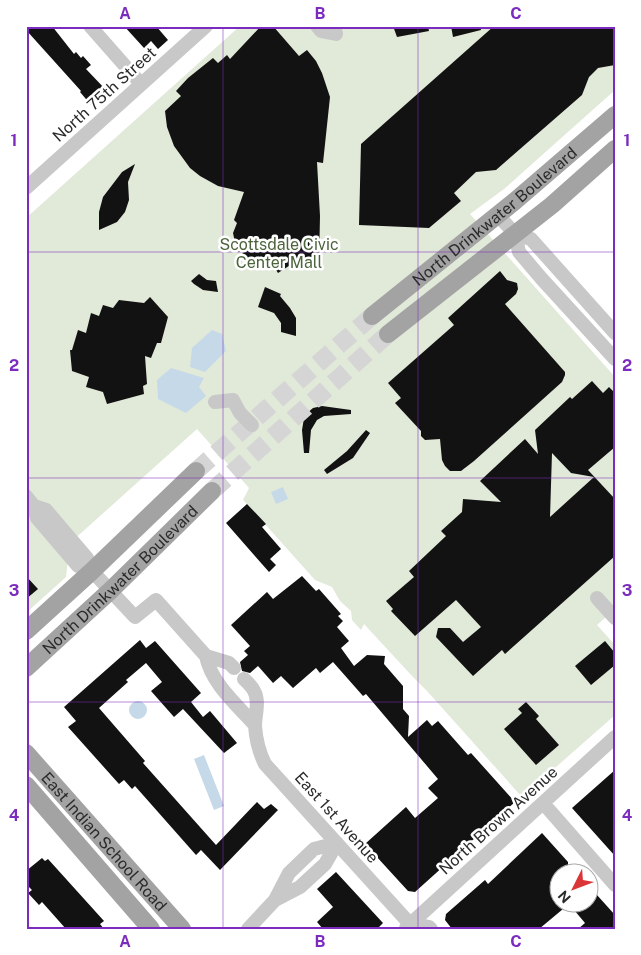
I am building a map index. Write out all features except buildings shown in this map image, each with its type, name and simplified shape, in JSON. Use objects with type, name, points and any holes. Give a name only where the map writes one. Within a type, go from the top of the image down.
[{"type":"main road","name":"North Drinkwater Boulevard","points":[[372,316],[498,215],[615,115]]},
{"type":"main road","name":"North Drinkwater Boulevard","points":[[388,334],[572,188],[615,149]]},
{"type":"main road","name":"North Drinkwater Boulevard","points":[[26,631],[92,572],[196,472]]},
{"type":"main road","name":"North Drinkwater Boulevard","points":[[26,668],[212,491]]},
{"type":"main road","name":"East Indian School Road","points":[[26,752],[182,929]]},
{"type":"main road","name":"East Indian School Road","points":[[26,786],[151,929]]},
{"type":"street","points":[[90,26],[141,84]]},
{"type":"street","name":"North 75th Street","points":[[26,188],[206,26]]},
{"type":"street","points":[[317,26],[321,31],[336,34],[334,26]]},
{"type":"street","points":[[498,215],[515,234],[519,252],[615,359]]},
{"type":"street","points":[[515,234],[531,239],[615,333]]},
{"type":"street","points":[[215,402],[233,400],[240,414],[252,425]]},
{"type":"street","points":[[30,501],[46,510],[87,558],[92,572],[135,618],[156,600],[206,656],[229,662],[234,668]]},
{"type":"street","points":[[597,598],[615,618]]},
{"type":"street","points":[[206,656],[207,665],[216,680],[255,725]]},
{"type":"street","name":"East 1st Avenue","points":[[244,679],[254,691],[257,702],[255,725],[260,755],[265,764],[337,843],[408,927]]},
{"type":"street","name":"North Brown Avenue","points":[[408,927],[615,737]]},
{"type":"street","points":[[543,802],[615,885]]},
{"type":"street","points":[[248,929],[275,900],[300,887],[326,864],[337,843]]},
{"type":"street","points":[[408,927],[429,927],[431,929]]},
{"type":"green space","name":"Scottsdale Civic Center Mall","points":[[240,26],[615,26],[615,90],[504,189],[470,214],[615,377],[615,609],[597,625],[615,645],[615,715],[522,797],[364,624],[361,630],[352,620],[351,611],[340,601],[332,587],[315,580],[243,500],[249,488],[197,429],[61,551],[68,559],[66,577],[26,613],[26,218]]},
{"type":"water","points":[[212,330],[222,334],[226,351],[205,372],[190,367],[192,348]]},
{"type":"water","points":[[171,368],[204,378],[199,387],[206,396],[186,413],[158,399],[157,380]]},
{"type":"water","points":[[283,487],[288,499],[276,504],[271,492]]},
{"type":"water","points":[[138,701],[144,704],[147,710],[144,716],[138,719],[132,716],[129,710],[132,704]]},
{"type":"water","points":[[204,755],[224,806],[214,810],[194,759]]},
{"type":"tunnel","points":[[196,471],[372,316]]},
{"type":"tunnel","points":[[212,491],[388,334]]}]
